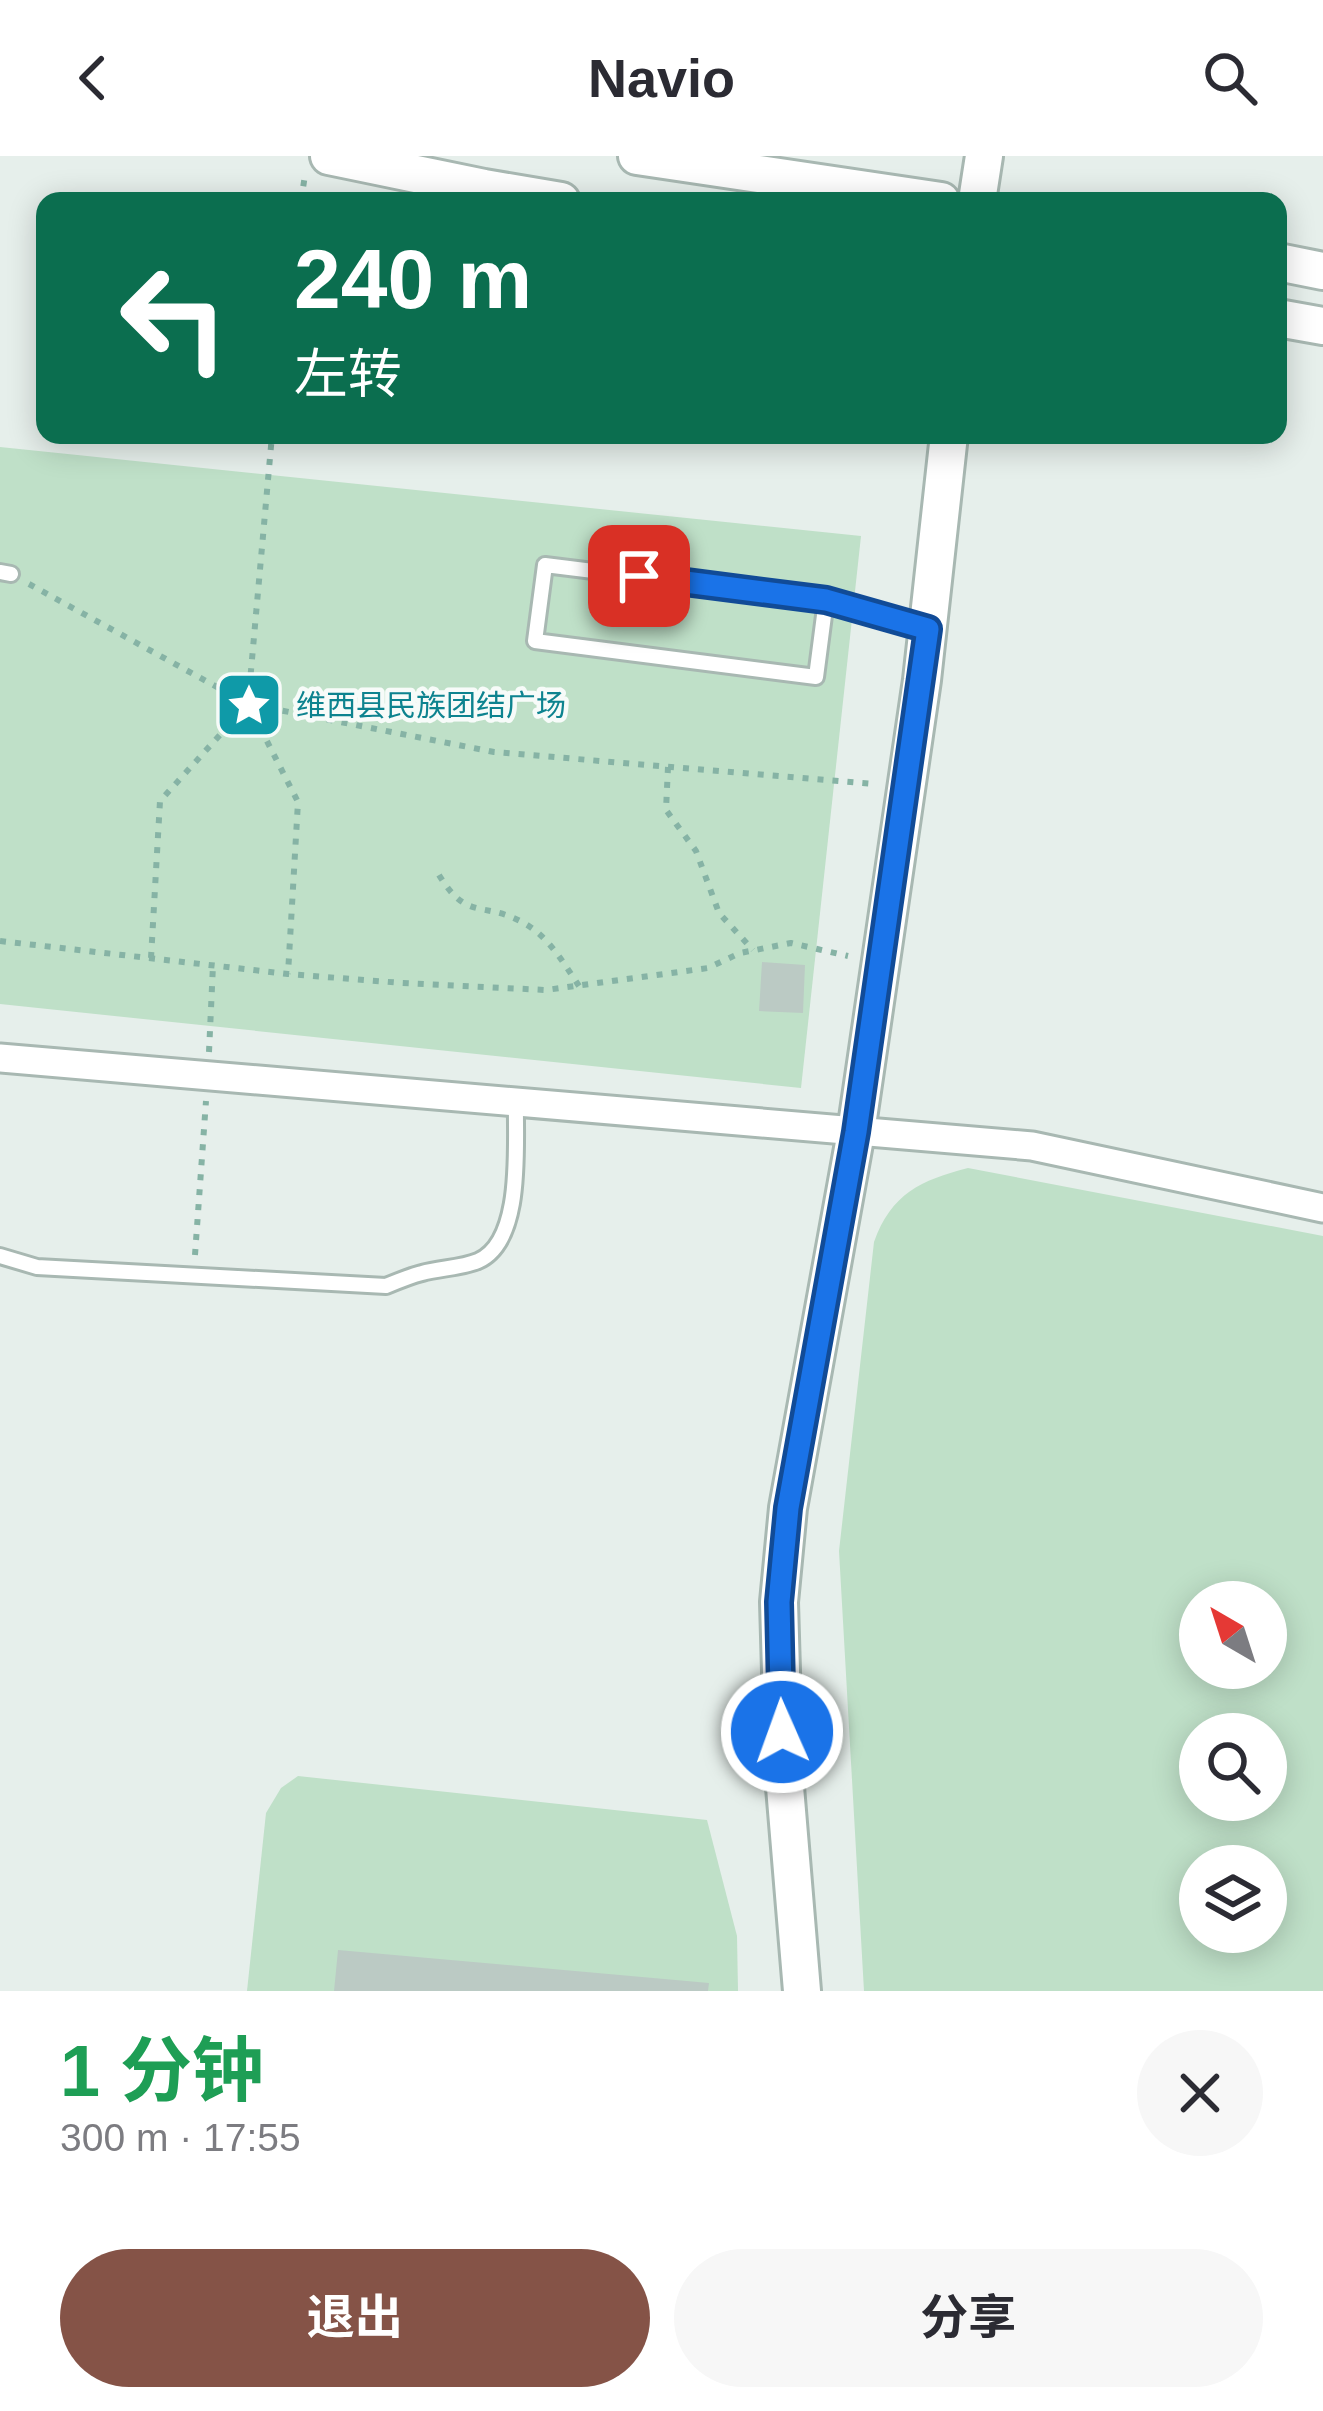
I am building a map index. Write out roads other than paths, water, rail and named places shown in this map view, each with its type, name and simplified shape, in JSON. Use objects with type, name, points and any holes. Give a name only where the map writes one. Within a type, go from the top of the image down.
[{"type":"street","points":[[329,156],[508,192]]},
{"type":"street","points":[[637,156],[880,192]]},
{"type":"street","points":[[978,192],[984,156]]},
{"type":"street","points":[[1287,264],[1323,271]]},
{"type":"street","points":[[1287,320],[1323,326]]},
{"type":"street","points":[[802,1991],[784,1775],[779,1602],[788,1508],[856,1132],[928,629],[948,444]]},
{"type":"street","points":[[0,1058],[1032,1146],[1323,1208]]},
{"type":"lane","points":[[826,600],[816,677],[535,641],[545,565],[826,600],[928,629]]},
{"type":"lane","points":[[0,1256],[37,1267],[386,1286],[480,1260],[495,1248],[511,1215],[516,1102]]},
{"type":"place","name":"维西县民族团结广场","points":[[249,705]]}]
